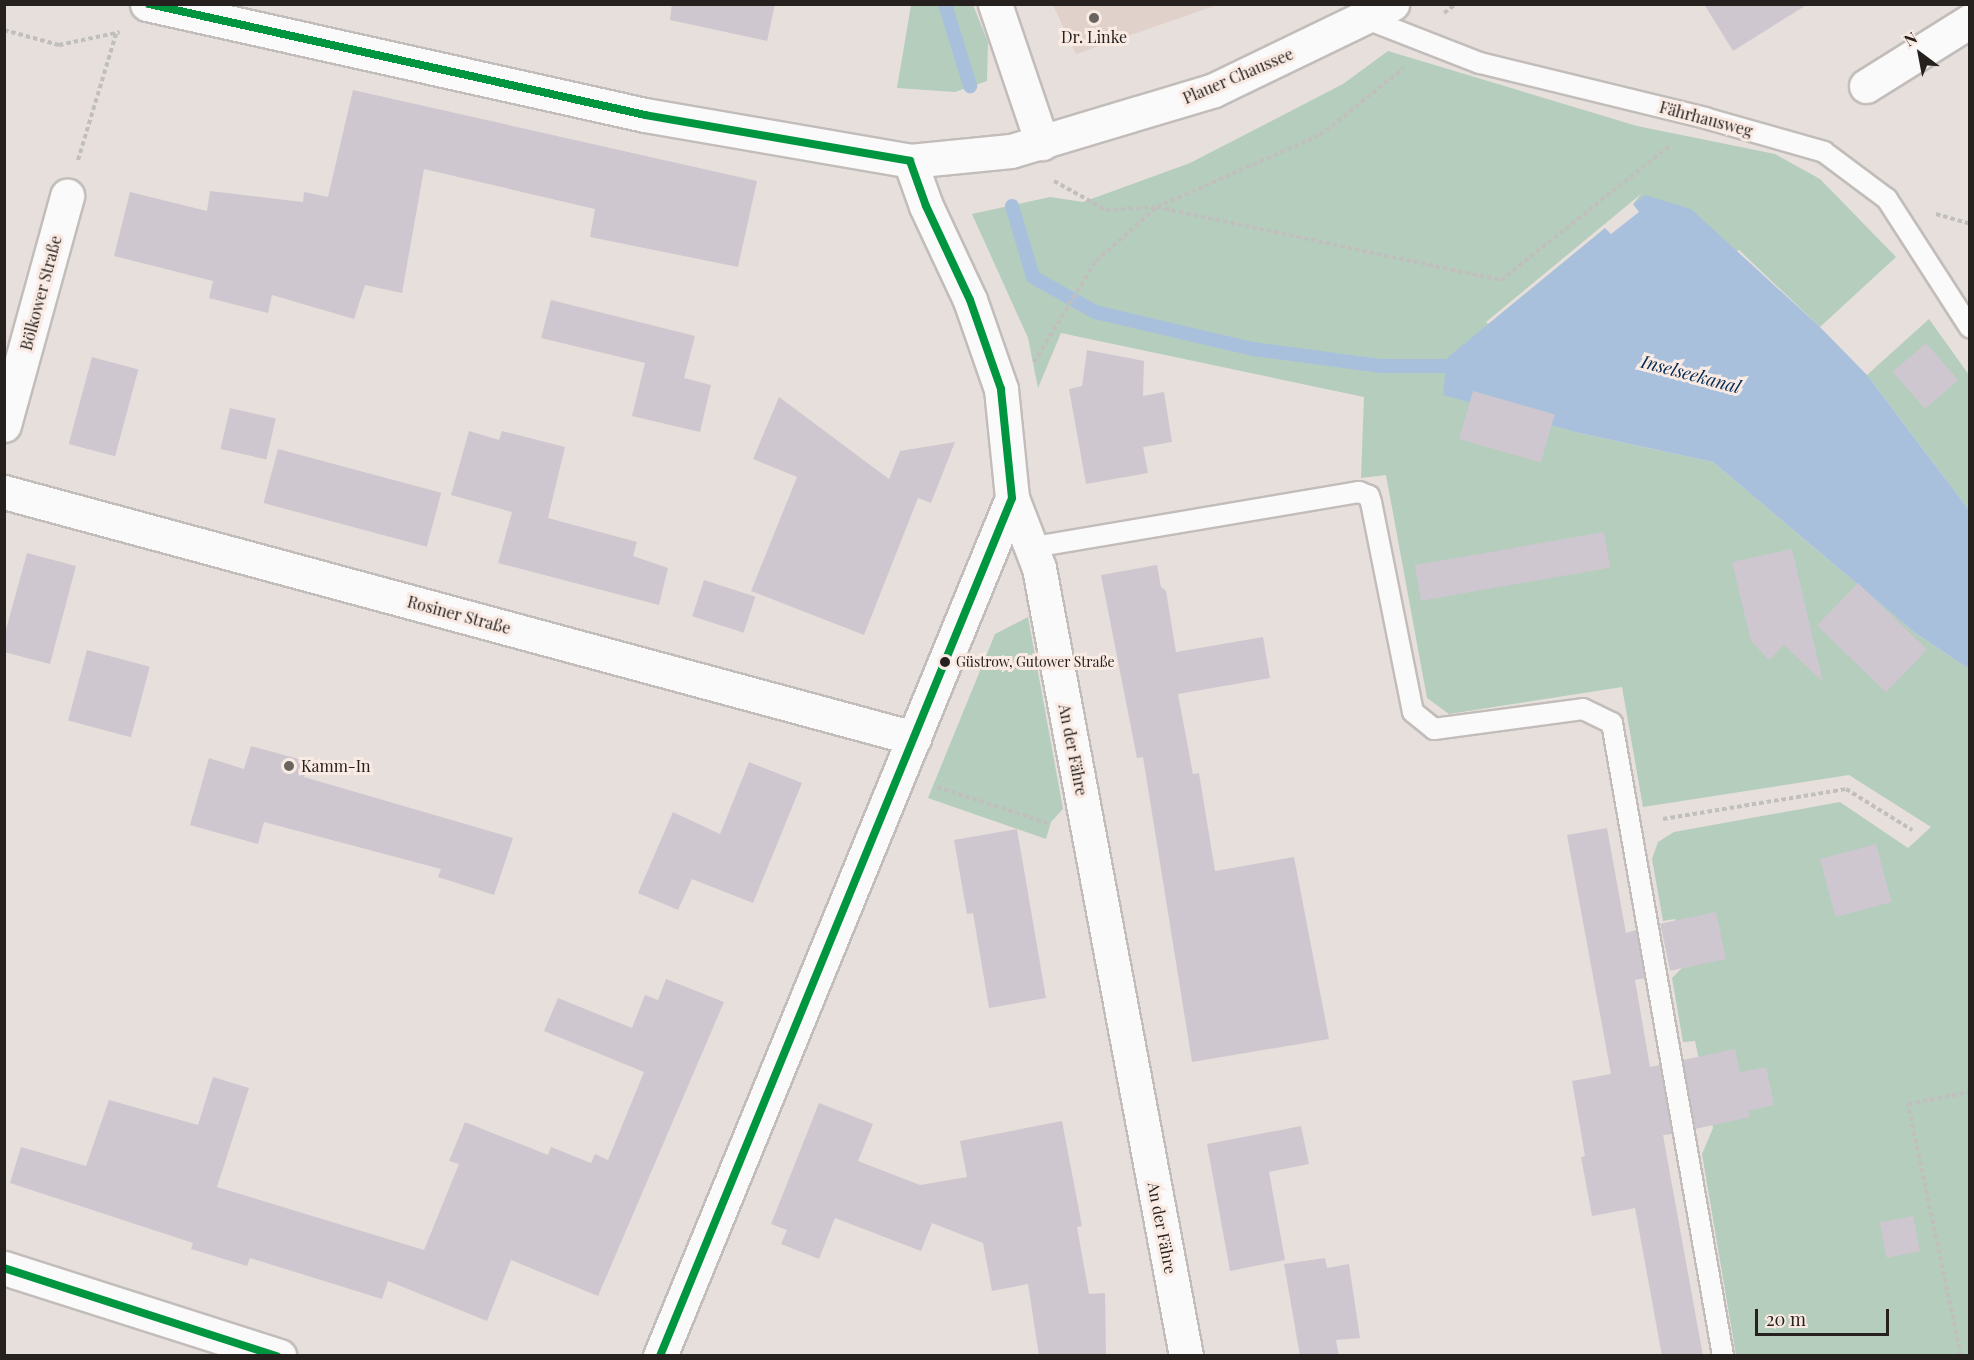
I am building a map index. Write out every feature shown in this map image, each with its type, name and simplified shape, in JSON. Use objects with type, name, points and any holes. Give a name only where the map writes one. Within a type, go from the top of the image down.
[{"type":"street","points":[[995,4],[1042,143]]},
{"type":"street","name":"Plauer Chaussee","points":[[152,5],[645,115],[910,161],[977,157],[1042,143],[1214,90],[1380,12]]},
{"type":"street","points":[[1866,86],[1970,21]]},
{"type":"street","name":"An der Fähre","points":[[910,161],[926,206],[970,300],[1001,389],[1012,498],[1034,547],[1186,1356]]},
{"type":"street","name":"Bölkower Straße","points":[[4,425],[68,196]]},
{"type":"street","name":"Rosiner Straße","points":[[4,492],[914,738]]},
{"type":"street","points":[[660,1356],[1012,498]]},
{"type":"street","points":[[4,1268],[279,1356]]},
{"type":"lane","name":"Fährhausweg","points":[[1380,12],[1425,39],[1480,63],[1705,118],[1824,152],[1887,199],[1970,328]]},
{"type":"lane","points":[[1034,547],[1359,492],[1370,496],[1413,712],[1434,729],[1583,709],[1612,723],[1723,1356]]},
{"type":"path","points":[[68,196],[116,34]]},
{"type":"path","points":[[1032,364],[1096,261],[1157,207],[1320,135],[1401,72],[1425,39]]},
{"type":"path","points":[[1042,143],[1055,184],[1106,210],[1157,207],[1501,280],[1705,118]]},
{"type":"path","points":[[925,783],[1089,836]]},
{"type":"path","points":[[1630,824],[1846,789],[1912,830]]},
{"type":"path","points":[[1962,1356],[1908,1104],[1970,1092]]},
{"type":"shaded area","points":[[1053,5],[1217,5],[1076,54]]},
{"type":"green space","points":[[911,5],[973,5],[988,42],[987,81],[955,92],[897,88]]},
{"type":"green space","points":[[1388,51],[1637,126],[1775,154],[1820,179],[1896,257],[1820,327],[1739,250],[1443,394],[1579,433],[1713,462],[1914,632],[1969,669],[1969,1355],[1736,1355],[1702,1154],[1713,1128],[1695,1041],[1683,1042],[1672,978],[1684,966],[1675,919],[1663,921],[1652,859],[1658,842],[1674,832],[1840,802],[1908,848],[1931,827],[1849,775],[1643,807],[1622,687],[1449,714],[1427,698],[1386,475],[1361,478],[1364,397],[1061,333],[1038,388],[1028,338],[972,214],[1050,197],[1083,202],[1190,163],[1343,84]]},
{"type":"green space","points":[[1929,319],[1969,375],[1969,510],[1867,375]]},
{"type":"green space","points":[[1028,617],[1063,809],[1051,822],[1046,839],[928,798],[995,634]]},
{"type":"water","name":"Inselseekanal","points":[[1645,195],[1691,209],[1820,327],[1867,375],[1969,510],[1969,669],[1914,632],[1713,462],[1579,433],[1443,395],[1447,358]]},
{"type":"pier","points":[[1641,194],[1633,204],[1639,212],[1611,234],[1605,228],[1488,324],[1486,322]]},
{"type":"building","points":[[672,4],[775,4],[767,41],[670,20]]},
{"type":"building","points":[[1704,4],[1808,4],[1733,51]]},
{"type":"building","points":[[353,90],[757,181],[738,267],[590,237],[595,209],[424,169],[402,293],[365,285],[354,319],[272,295],[268,313],[209,298],[213,281],[114,256],[130,192],[207,211],[210,191],[303,202],[304,192],[328,197]]},
{"type":"building","points":[[551,300],[695,336],[684,378],[711,385],[700,432],[632,416],[645,363],[541,338]]},
{"type":"building","points":[[1926,343],[1958,380],[1925,409],[1893,372]]},
{"type":"building","points":[[1087,350],[1144,361],[1143,396],[1164,392],[1172,442],[1143,447],[1148,473],[1086,484],[1069,389],[1082,386]]},
{"type":"building","points":[[92,357],[138,369],[115,456],[69,444]]},
{"type":"building","points":[[1473,391],[1555,414],[1541,462],[1459,439]]},
{"type":"building","points":[[779,397],[889,479],[900,451],[955,442],[931,503],[918,498],[864,635],[751,591],[797,477],[753,459]]},
{"type":"building","points":[[230,408],[276,419],[266,459],[221,449]]},
{"type":"building","points":[[469,431],[499,440],[502,431],[565,447],[548,518],[637,542],[633,556],[668,568],[659,605],[498,563],[512,512],[451,495]]},
{"type":"building","points":[[278,449],[441,493],[427,547],[264,503]]},
{"type":"building","points":[[1604,532],[1610,567],[1421,601],[1415,565]]},
{"type":"building","points":[[1792,549],[1823,682],[1784,645],[1769,660],[1751,641],[1732,562]]},
{"type":"building","points":[[27,553],[76,566],[50,664],[4,652],[4,637]]},
{"type":"building","points":[[1157,565],[1161,587],[1166,591],[1176,652],[1263,637],[1270,678],[1178,694],[1193,774],[1199,773],[1215,871],[1294,857],[1329,1039],[1192,1062],[1143,757],[1137,758],[1101,575]]},
{"type":"building","points":[[704,580],[755,597],[744,633],[692,616]]},
{"type":"building","points":[[1858,583],[1927,650],[1886,692],[1817,625]]},
{"type":"building","points":[[87,650],[150,667],[131,737],[68,721]]},
{"type":"building","points":[[251,746],[309,762],[304,777],[513,838],[494,895],[438,877],[441,869],[264,822],[258,844],[190,825],[209,758],[244,769]]},
{"type":"building","points":[[749,762],[802,783],[753,903],[692,879],[678,910],[638,893],[673,812],[720,834]]},
{"type":"building","points":[[1607,828],[1626,933],[1636,930],[1645,978],[1635,980],[1650,1067],[1660,1065],[1672,1134],[1663,1135],[1703,1356],[1662,1356],[1635,1208],[1592,1216],[1581,1157],[1585,1156],[1572,1081],[1611,1074],[1567,835]]},
{"type":"building","points":[[1017,829],[1046,998],[989,1008],[973,913],[967,914],[954,840]]},
{"type":"building","points":[[1876,844],[1892,902],[1836,917],[1820,859]]},
{"type":"building","points":[[1716,912],[1726,959],[1670,971],[1660,924]]},
{"type":"building","points":[[666,979],[724,1002],[598,1296],[511,1260],[487,1321],[388,1281],[382,1299],[250,1258],[247,1266],[191,1249],[193,1243],[10,1183],[21,1147],[86,1166],[109,1100],[198,1125],[213,1077],[249,1088],[217,1187],[424,1250],[459,1164],[449,1161],[465,1122],[548,1155],[551,1147],[591,1163],[595,1154],[608,1160],[644,1072],[544,1031],[558,998],[632,1028],[645,995],[658,1000]]},
{"type":"building","points":[[1735,1049],[1740,1072],[1766,1067],[1774,1105],[1748,1111],[1750,1117],[1695,1129],[1683,1060]]},
{"type":"building","points":[[819,1103],[873,1124],[858,1161],[920,1185],[967,1177],[960,1141],[1062,1121],[1082,1226],[1077,1227],[1089,1294],[1105,1293],[1106,1356],[1039,1356],[1028,1284],[992,1291],[983,1243],[932,1223],[921,1251],[835,1218],[819,1259],[781,1244],[787,1230],[771,1224]]},
{"type":"building","points":[[1301,1126],[1309,1164],[1269,1172],[1285,1260],[1230,1271],[1207,1144]]},
{"type":"building","points":[[1913,1216],[1920,1251],[1886,1258],[1880,1222]]},
{"type":"building","points":[[1325,1258],[1327,1268],[1349,1264],[1360,1338],[1336,1340],[1339,1356],[1300,1356],[1284,1264]]},
{"type":"waterway","points":[[945,4],[970,86]]},
{"type":"waterway","points":[[1012,206],[1033,277],[1095,312],[1253,349],[1380,366],[1446,366]]},
{"type":"transit line","points":[[149,4],[645,115],[910,161]]},
{"type":"transit line","points":[[660,1356],[1012,498],[1001,389],[970,300],[926,206],[910,161]]},
{"type":"transit line","points":[[4,1268],[277,1356]]},
{"type":"place","name":"Dr. Linke","points":[[1094,18]]},
{"type":"place","name":"Güstrow, Gutower Straße","points":[[945,662]]},
{"type":"place","name":"Kamm-In","points":[[289,766]]}]
